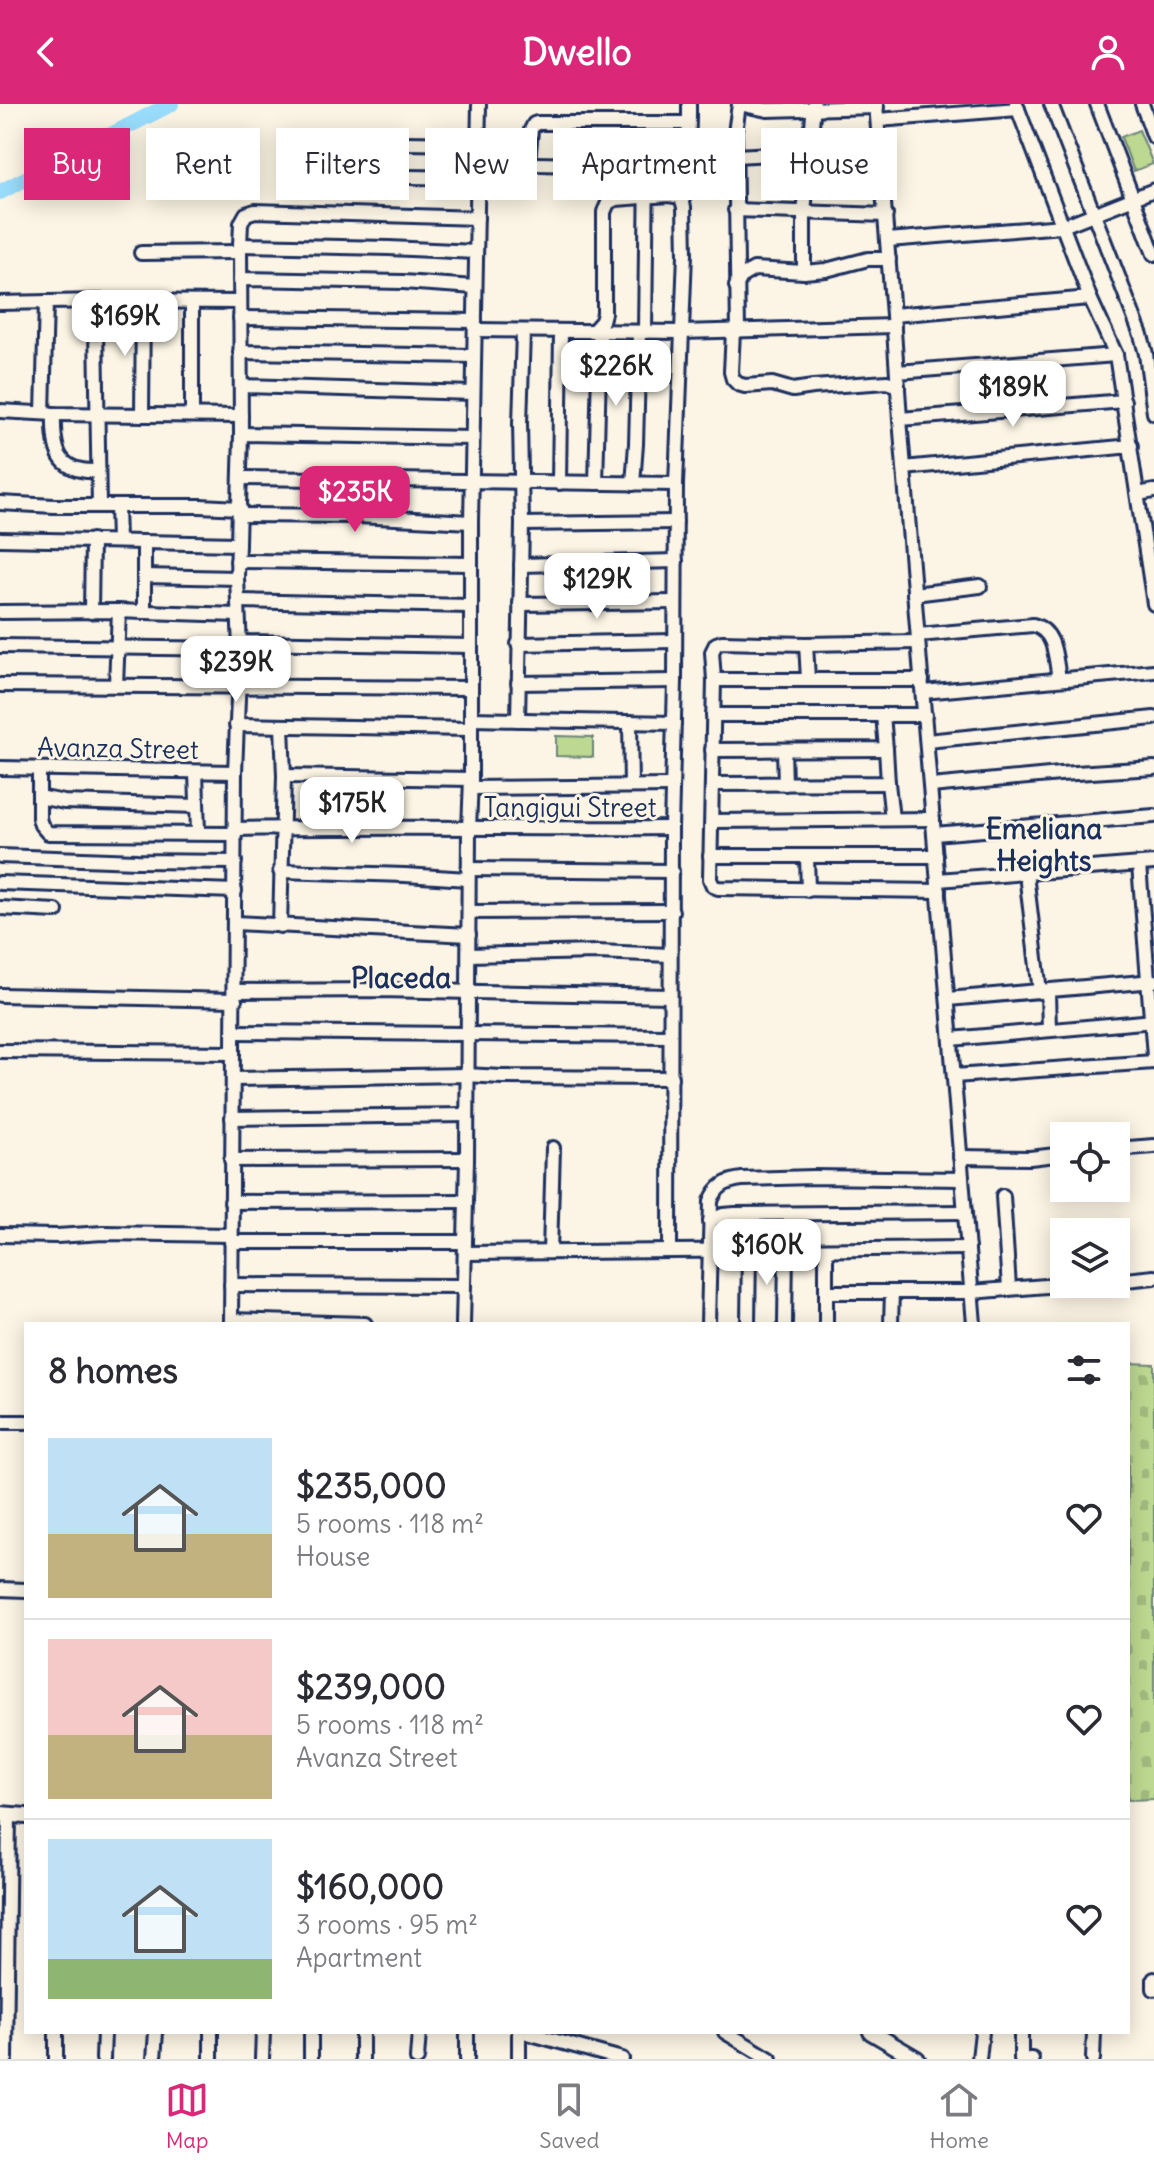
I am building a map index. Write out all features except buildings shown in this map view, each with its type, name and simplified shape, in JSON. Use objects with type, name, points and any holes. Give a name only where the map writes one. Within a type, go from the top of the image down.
[{"type":"main road","points":[[4,1814],[24,1816]]},
{"type":"main road","points":[[874,2034],[916,2059]]},
{"type":"street","points":[[478,128],[479,104]]},
{"type":"street","points":[[688,128],[689,104]]},
{"type":"street","points":[[736,128],[739,104],[767,110],[876,105],[974,1322]]},
{"type":"street","points":[[1051,104],[1141,335],[1152,376],[1154,413]]},
{"type":"street","points":[[1097,104],[1154,254]]},
{"type":"street","points":[[1142,104],[1154,137]]},
{"type":"street","points":[[811,128],[814,106]]},
{"type":"street","points":[[878,120],[914,111],[1017,106],[1090,298],[1116,355],[1154,604]]},
{"type":"street","points":[[532,128],[537,123],[688,123]]},
{"type":"street","points":[[888,240],[1063,226],[1154,190]]},
{"type":"street","points":[[463,1322],[477,200]]},
{"type":"street","points":[[596,483],[596,332],[604,313],[604,212],[610,200]]},
{"type":"street","points":[[633,484],[648,200]]},
{"type":"street","points":[[670,1251],[671,828],[676,484],[684,304],[683,200]]},
{"type":"street","points":[[735,200],[733,379],[745,386],[772,384],[793,390],[887,382],[898,386]]},
{"type":"street","points":[[804,272],[805,200]]},
{"type":"street","points":[[735,210],[886,215]]},
{"type":"street","points":[[231,1322],[235,772],[240,646],[237,561],[241,478],[240,248],[243,218],[255,211],[477,218]]},
{"type":"street","points":[[141,253],[240,248],[389,248],[476,252]]},
{"type":"street","points":[[736,286],[742,276],[754,269],[804,272],[837,268],[868,259],[889,259]]},
{"type":"street","points":[[240,279],[403,282],[475,287]]},
{"type":"street","points":[[240,318],[475,325],[523,332],[735,331],[894,321],[1090,298]]},
{"type":"street","points":[[99,301],[96,328],[99,506]]},
{"type":"street","points":[[46,302],[48,414],[54,436],[62,461],[68,466],[97,471]]},
{"type":"street","points":[[142,415],[143,302]]},
{"type":"street","points":[[192,302],[192,415]]},
{"type":"street","points":[[0,303],[240,302]]},
{"type":"street","points":[[518,720],[523,332]]},
{"type":"street","points":[[559,483],[561,332]]},
{"type":"street","points":[[240,352],[474,356]]},
{"type":"street","points":[[897,372],[1116,355]]},
{"type":"street","points":[[241,386],[473,393]]},
{"type":"street","points":[[900,419],[1124,401]]},
{"type":"street","points":[[0,411],[241,416]]},
{"type":"street","points":[[241,434],[472,438]]},
{"type":"street","points":[[904,468],[1131,446]]},
{"type":"street","points":[[241,478],[676,484]]},
{"type":"street","points":[[1138,494],[1154,491]]},
{"type":"street","points":[[0,503],[471,522]]},
{"type":"street","points":[[117,506],[118,540]]},
{"type":"street","points":[[522,524],[676,522]]},
{"type":"street","points":[[0,539],[238,544]]},
{"type":"street","points":[[91,612],[92,540]]},
{"type":"street","points":[[144,542],[144,612]]},
{"type":"street","points":[[237,561],[471,564]]},
{"type":"street","points":[[521,565],[676,561]]},
{"type":"street","points":[[144,576],[237,578]]},
{"type":"street","points":[[914,594],[980,586]]},
{"type":"street","points":[[238,601],[470,606]]},
{"type":"street","points":[[520,604],[674,602]]},
{"type":"street","points":[[116,685],[119,611]]},
{"type":"street","points":[[0,612],[119,611],[238,615]]},
{"type":"street","points":[[1059,678],[1052,640],[1044,628],[1033,625],[918,639],[716,644],[712,652],[710,879],[713,886],[808,890],[939,886],[1026,874],[1154,863]]},
{"type":"street","points":[[518,644],[674,641]]},
{"type":"street","points":[[806,644],[808,679]]},
{"type":"street","points":[[0,646],[470,646]]},
{"type":"street","points":[[714,680],[808,679],[922,686],[1154,671]]},
{"type":"street","points":[[518,683],[675,681]]},
{"type":"street","points":[[0,685],[471,688]]},
{"type":"street","points":[[713,715],[925,715]]},
{"type":"street","points":[[883,715],[892,819]]},
{"type":"street","points":[[927,741],[1154,718]]},
{"type":"street","points":[[236,725],[471,724],[518,720],[674,723]]},
{"type":"street","points":[[630,722],[631,786]]},
{"type":"street","points":[[280,926],[284,776],[282,726]]},
{"type":"street","points":[[712,750],[886,749]]},
{"type":"street","points":[[784,750],[785,784]]},
{"type":"street","name":"Avanza Street","points":[[0,768],[235,772]]},
{"type":"street","points":[[931,786],[1154,768]]},
{"type":"street","points":[[39,770],[39,797],[64,802],[197,806]]},
{"type":"street","points":[[196,772],[198,832]]},
{"type":"street","points":[[284,776],[471,784],[672,786]]},
{"type":"street","points":[[342,777],[345,827]]},
{"type":"street","points":[[712,784],[888,783]]},
{"type":"street","name":"Tangigui Street","points":[[39,797],[41,825],[48,833],[345,827],[671,828]]},
{"type":"street","points":[[934,834],[1154,816]]},
{"type":"street","points":[[712,821],[933,819]]},
{"type":"street","points":[[0,856],[235,862]]},
{"type":"street","points":[[710,856],[936,856]]},
{"type":"street","points":[[807,856],[808,890]]},
{"type":"street","points":[[1139,865],[1151,981],[1154,1056]]},
{"type":"street","points":[[280,871],[405,875],[672,871]]},
{"type":"street","points":[[1026,874],[1049,1030]]},
{"type":"street","points":[[0,883],[235,891]]},
{"type":"street","points":[[0,908],[56,911]]},
{"type":"street","points":[[469,912],[672,911]]},
{"type":"street","points":[[235,923],[469,935]]},
{"type":"street","points":[[469,955],[597,952],[670,955]]},
{"type":"street","points":[[948,999],[1151,981]]},
{"type":"street","points":[[0,995],[235,996],[468,992],[670,996]]},
{"type":"street","points":[[951,1039],[1153,1021]]},
{"type":"street","points":[[234,1032],[670,1036]]},
{"type":"street","points":[[0,1051],[233,1053]]},
{"type":"street","points":[[954,1076],[1154,1062]]},
{"type":"street","points":[[234,1079],[466,1075],[671,1078]]},
{"type":"street","points":[[232,1118],[467,1115]]},
{"type":"street","points":[[1130,1148],[1154,1146]]},
{"type":"street","points":[[550,1252],[553,1148]]},
{"type":"street","points":[[960,1157],[1050,1156]]},
{"type":"street","points":[[231,1160],[467,1159]]},
{"type":"street","points":[[708,1322],[711,1201],[720,1186],[731,1181],[813,1177],[962,1179]]},
{"type":"street","points":[[1003,1196],[1009,1288]]},
{"type":"street","points":[[231,1202],[466,1201]]},
{"type":"street","points":[[710,1221],[735,1214],[965,1212]]},
{"type":"street","points":[[0,1235],[112,1233],[550,1252],[968,1248]]},
{"type":"street","points":[[748,1322],[749,1250]]},
{"type":"street","points":[[785,1322],[786,1250]]},
{"type":"street","points":[[826,1250],[826,1322]]},
{"type":"street","points":[[1130,1281],[1151,1280]]},
{"type":"street","points":[[231,1285],[464,1286]]},
{"type":"street","points":[[826,1292],[971,1292],[1050,1285]]},
{"type":"street","points":[[891,1322],[892,1292]]},
{"type":"street","points":[[0,1422],[24,1422]]},
{"type":"street","points":[[0,1589],[24,1590]]},
{"type":"street","points":[[4,1814],[6,2059]]},
{"type":"street","points":[[1154,1979],[1154,1989]]},
{"type":"street","points":[[56,2034],[56,2059]]},
{"type":"street","points":[[103,2059],[104,2034]]},
{"type":"street","points":[[154,2059],[156,2034]]},
{"type":"street","points":[[211,2034],[211,2059]]},
{"type":"street","points":[[262,2059],[263,2034]]},
{"type":"street","points":[[311,2034],[311,2059]]},
{"type":"street","points":[[362,2034],[362,2059]]},
{"type":"street","points":[[417,2059],[419,2034]]},
{"type":"street","points":[[467,2034],[467,2059]]},
{"type":"street","points":[[519,2059],[522,2034]]},
{"type":"street","points":[[530,2034],[622,2059]]},
{"type":"street","points":[[728,2034],[770,2059]]},
{"type":"street","points":[[979,2059],[982,2034]]},
{"type":"street","points":[[1021,2034],[1021,2059]]},
{"type":"street","points":[[1093,2059],[1094,2034]]},
{"type":"street","points":[[568,2044],[569,2059]]},
{"type":"green space","points":[[1139,130],[1153,164],[1134,171],[1121,137]]},
{"type":"green space","points":[[556,736],[593,737],[593,757],[556,756]]},
{"type":"green space","points":[[1130,1363],[1154,1364],[1154,1799],[1130,1800]]},
{"type":"waterway","points":[[0,192],[171,104]]},
{"type":"district","name":"Emeliana Heights","points":[[1044,845]]},
{"type":"district","name":"Placeda","points":[[401,978]]}]
